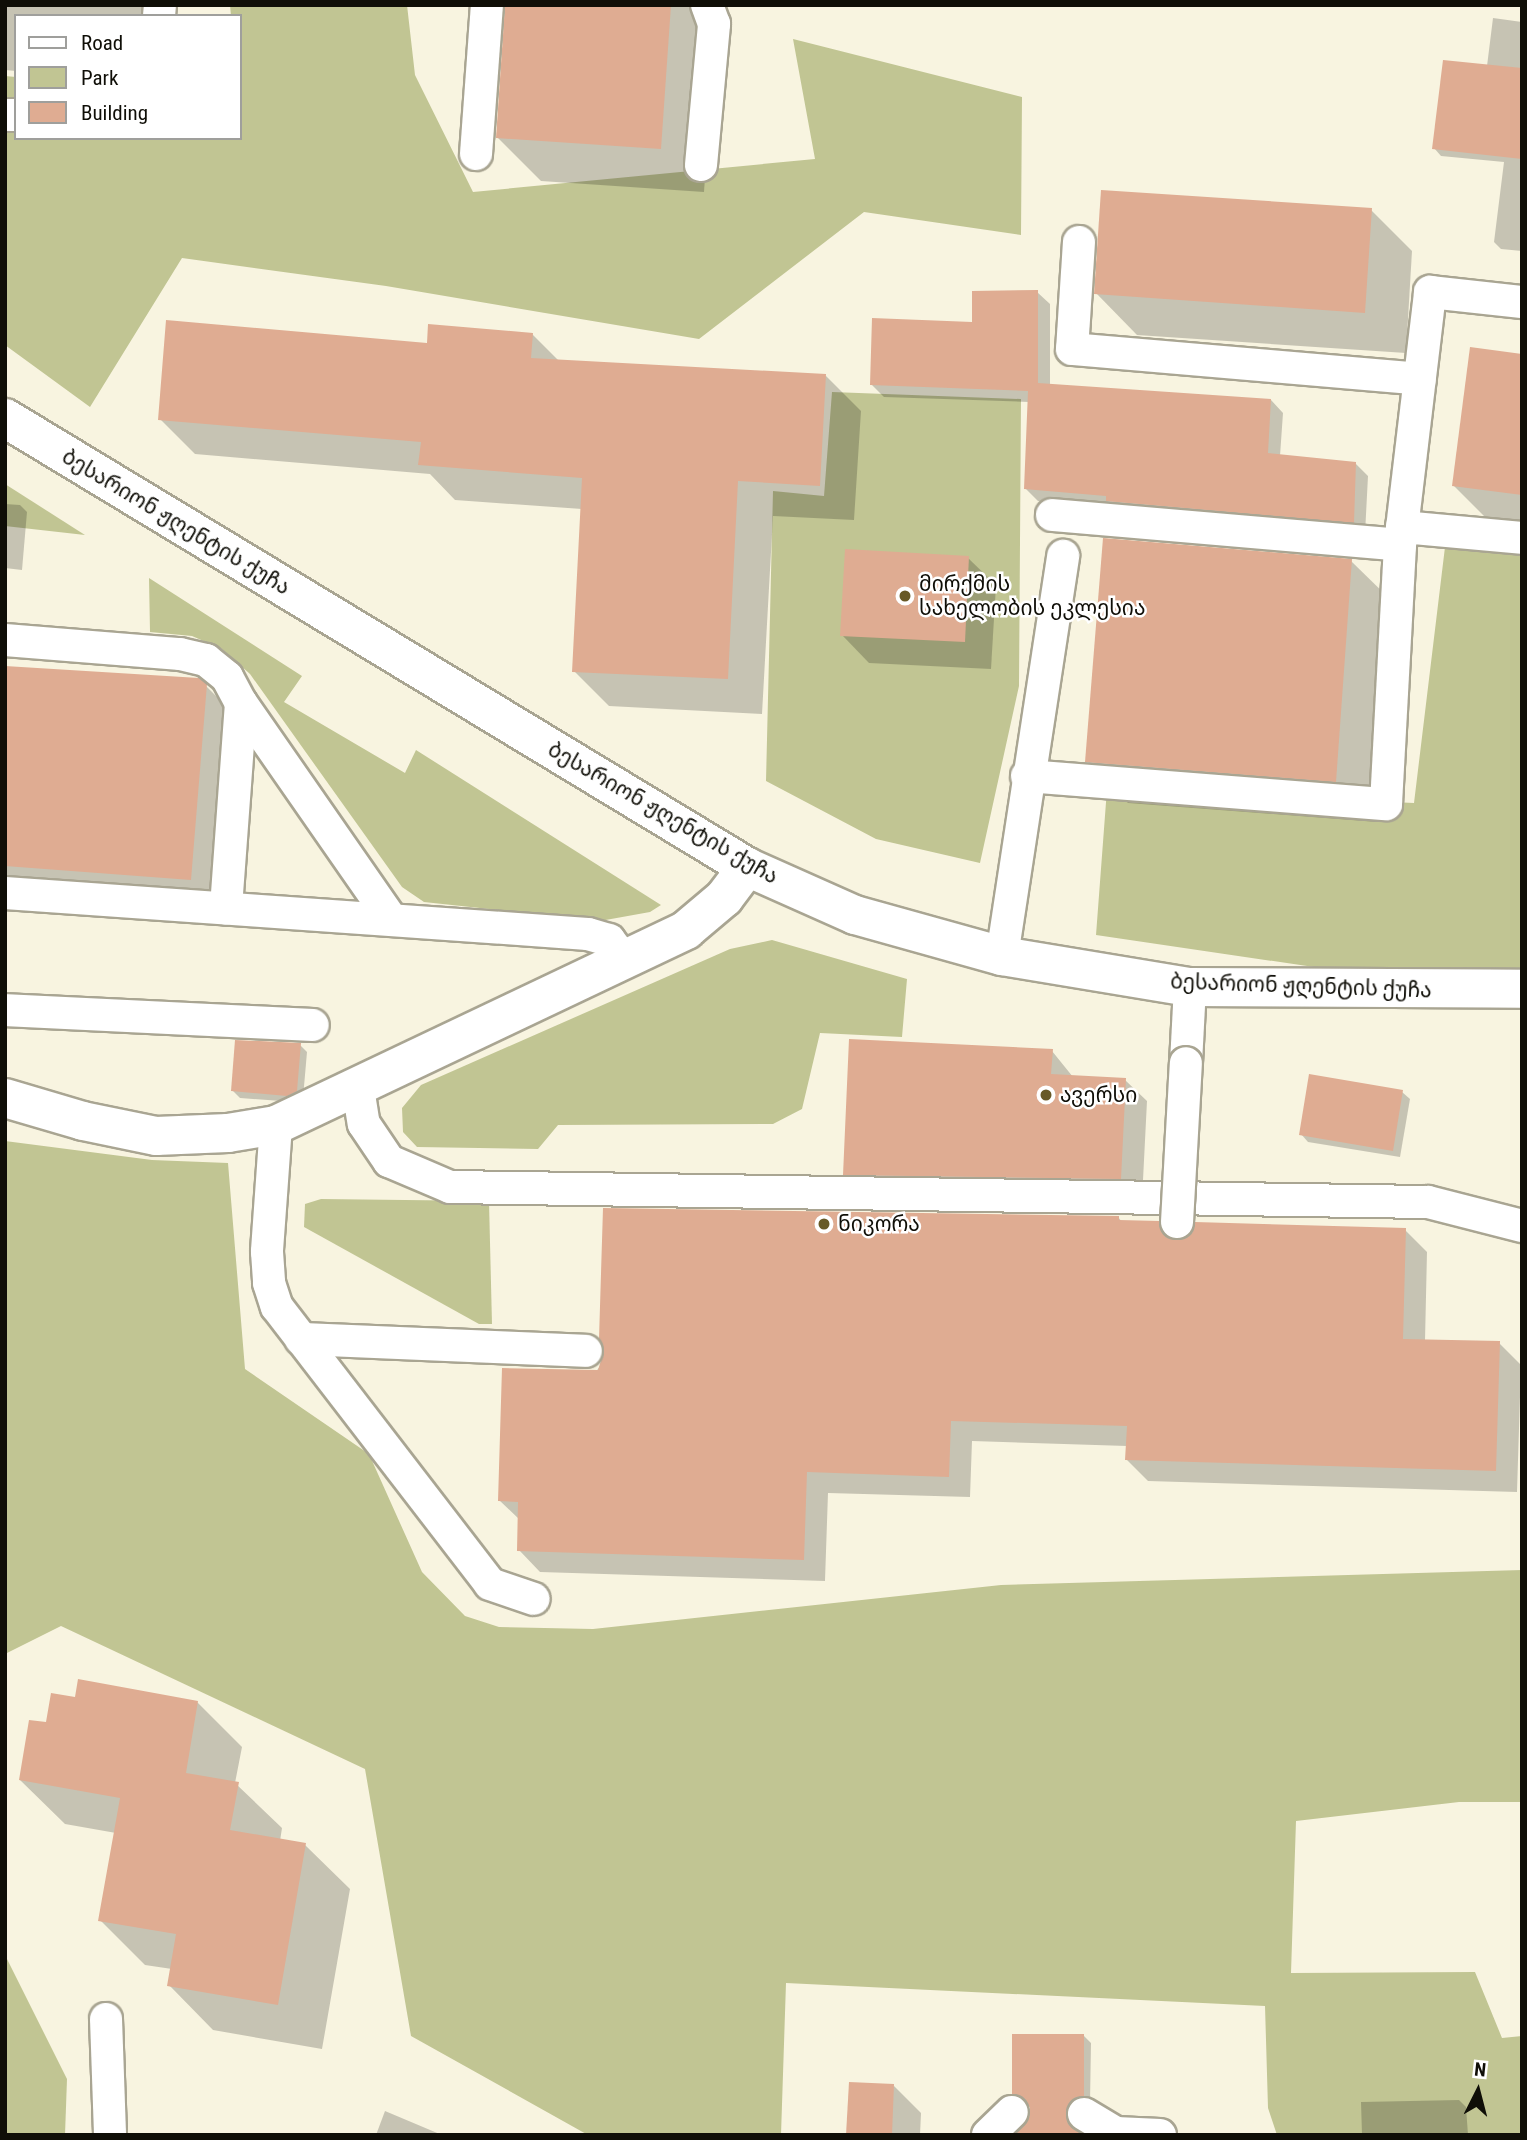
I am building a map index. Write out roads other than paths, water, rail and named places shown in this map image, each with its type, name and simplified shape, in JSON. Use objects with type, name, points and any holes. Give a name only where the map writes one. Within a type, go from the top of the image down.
[{"type":"main road","name":"ბესარიონ ჟღენტის ქუჩა","points":[[5,418],[747,867],[855,915],[1002,956],[1190,986],[1522,989]]},
{"type":"main road","points":[[5,1098],[156,1136],[228,1133],[276,1125],[686,930],[724,898],[747,867]]},
{"type":"lane","points":[[476,154],[487,5]]},
{"type":"lane","points":[[701,165],[713,24],[707,5]]},
{"type":"lane","points":[[1079,242],[1072,349],[1420,379]]},
{"type":"lane","points":[[1027,776],[1386,804],[1401,536],[1430,292],[1522,302]]},
{"type":"lane","points":[[1052,514],[1401,536],[1522,538]]},
{"type":"lane","points":[[1002,956],[1027,776],[1063,556]]},
{"type":"lane","points":[[5,640],[206,660],[227,677],[241,703],[392,920]]},
{"type":"lane","points":[[226,908],[241,703]]},
{"type":"lane","points":[[5,893],[588,934],[609,940],[624,960]]},
{"type":"lane","points":[[1177,1222],[1190,986]]},
{"type":"lane","points":[[5,1010],[313,1025]]},
{"type":"lane","points":[[358,1088],[364,1124],[389,1161],[450,1187],[1428,1202],[1522,1226]]},
{"type":"lane","points":[[276,1125],[269,1283],[277,1307],[490,1584],[534,1599]]},
{"type":"lane","points":[[301,1339],[586,1350]]},
{"type":"lane","points":[[106,2019],[110,2135]]},
{"type":"lane","points":[[1084,2114],[1114,2134],[1160,2135]]},
{"type":"place","name":"მირქმის სახელობის ეკლესია","points":[[905,596]]},
{"type":"place","name":"ავერსი","points":[[1046,1095]]},
{"type":"place","name":"ნიკორა","points":[[824,1224]]}]
